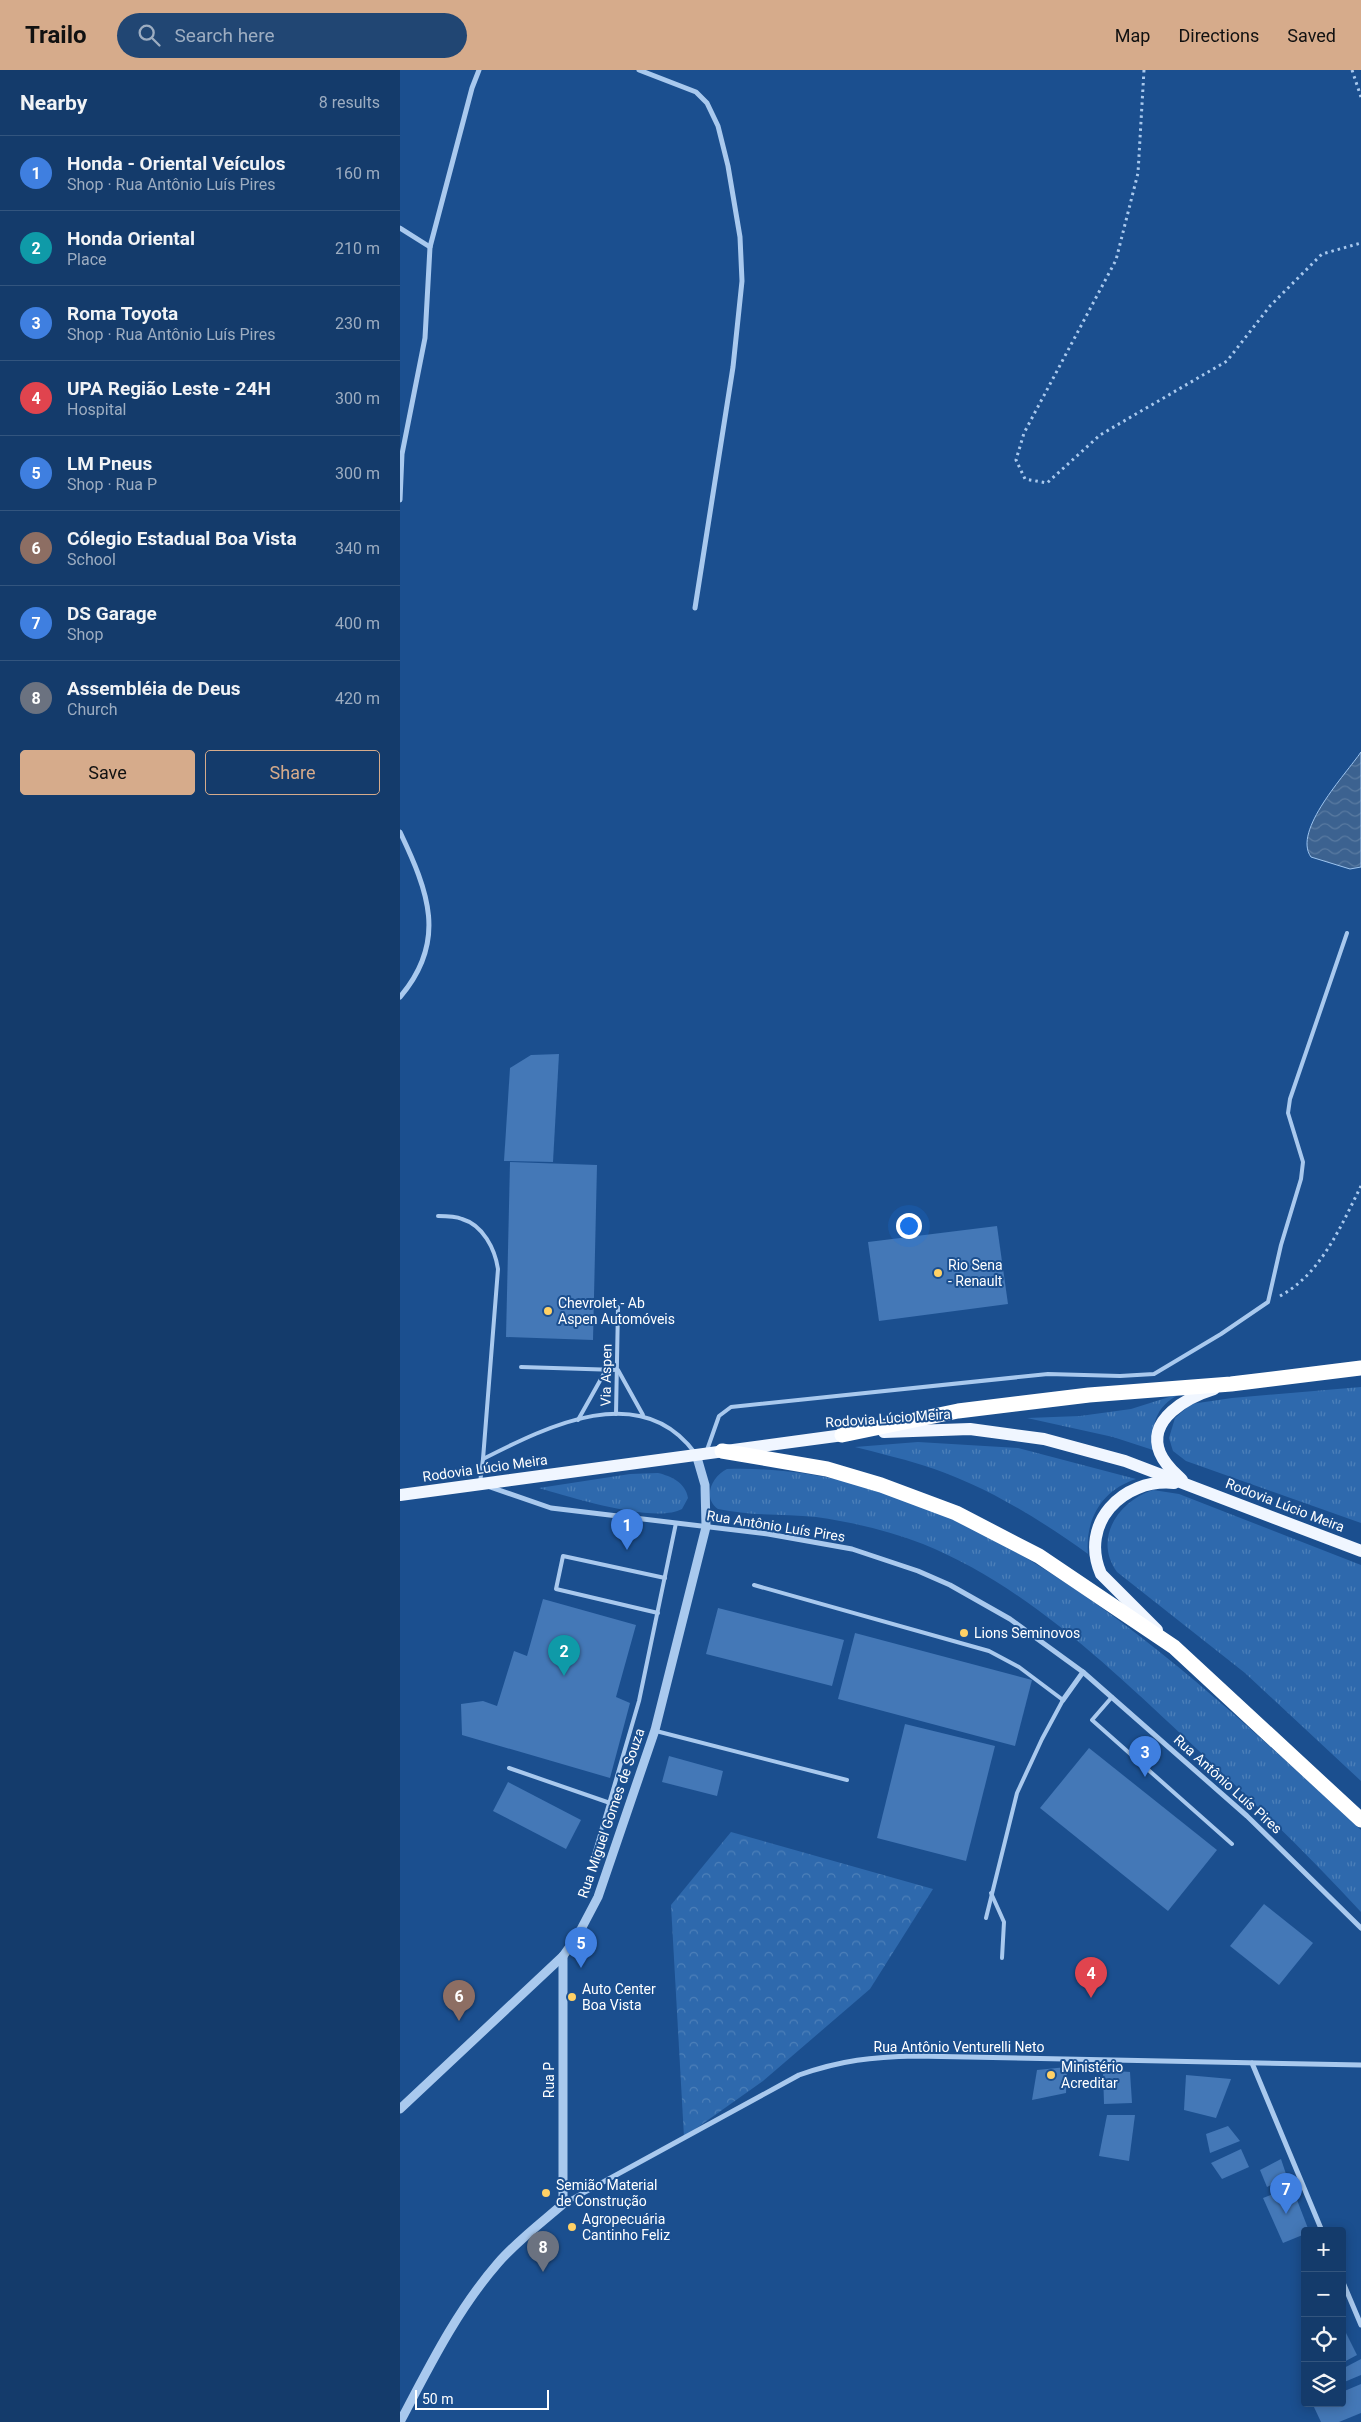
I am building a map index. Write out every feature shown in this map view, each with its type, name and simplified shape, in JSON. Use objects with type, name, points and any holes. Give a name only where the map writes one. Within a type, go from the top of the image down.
[{"type":"highway","points":[[842,1435],[958,1411],[1158,1389],[1231,1384],[1361,1368]]},
{"type":"highway","points":[[722,1450],[827,1469],[881,1484],[956,1512],[1039,1556],[1174,1647],[1361,1820]]},
{"type":"main road","points":[[1186,1484],[1168,1467],[1160,1454],[1158,1435],[1162,1425],[1174,1408],[1184,1401],[1231,1384]]},
{"type":"main road","name":"Rodovia Lúcio Meira","points":[[400,1495],[842,1435],[930,1429],[970,1429],[1044,1439],[1082,1448],[1186,1484],[1361,1551]]},
{"type":"main road","points":[[1174,1647],[1101,1574],[1096,1562],[1095,1534],[1101,1520],[1113,1504],[1125,1494],[1151,1483],[1186,1484]]},
{"type":"street","points":[[400,500],[402,454],[424,338],[430,247],[472,88],[479,70]]},
{"type":"street","points":[[639,70],[689,89],[708,103],[718,126],[728,166],[740,237],[742,281],[733,367],[695,608]]},
{"type":"street","points":[[400,228],[430,247]]},
{"type":"street","points":[[400,832],[424,891],[429,913],[429,934],[427,953],[420,970],[400,997]]},
{"type":"street","name":"Rua Miguel Gomes de Souza","points":[[400,2109],[563,1956],[578,1934],[598,1897],[655,1730],[706,1527],[707,1500],[701,1454]]},
{"type":"street","name":"Rua Antônio Luís Pires","points":[[480,1484],[551,1508],[809,1540],[852,1549],[918,1571],[983,1603],[1044,1642],[1083,1672],[1248,1816],[1361,1928]]},
{"type":"street","points":[[1063,1700],[1083,1672]]},
{"type":"street","name":"Rua P","points":[[563,1956],[563,2204]]},
{"type":"street","name":"Rua Antônio Venturelli Neto","points":[[563,2204],[800,2075],[835,2063],[874,2057],[916,2056],[1361,2065]]},
{"type":"street","points":[[1252,2063],[1320,2227]]},
{"type":"street","points":[[400,2422],[453,2326],[483,2282],[516,2246],[563,2204]]},
{"type":"street","points":[[1346,2289],[1361,2325]]},
{"type":"lane","points":[[484,1459],[541,1432],[578,1420],[616,1414],[643,1415],[675,1430],[701,1454],[719,1416],[731,1407],[1048,1374],[1120,1376],[1154,1374],[1221,1334],[1268,1302],[1281,1245],[1301,1179],[1303,1162],[1288,1114],[1290,1099],[1347,933]]},
{"type":"lane","points":[[438,1216],[465,1219],[474,1225],[485,1237],[496,1259],[498,1269],[484,1459],[480,1484]]},
{"type":"lane","name":"Via Aspen","points":[[616,1414],[618,1307]]},
{"type":"lane","points":[[521,1367],[618,1370],[643,1415]]},
{"type":"lane","points":[[578,1420],[606,1370]]},
{"type":"lane","points":[[1154,1374],[1158,1389]]},
{"type":"lane","points":[[594,1855],[639,1701],[676,1524]]},
{"type":"lane","points":[[658,1613],[556,1589],[563,1556],[665,1578]]},
{"type":"lane","points":[[754,1585],[989,1651],[1019,1667],[1063,1700],[1042,1739],[1017,1793],[986,1918]]},
{"type":"lane","points":[[1112,1697],[1092,1720],[1232,1844]]},
{"type":"lane","points":[[655,1730],[847,1780]]},
{"type":"lane","points":[[509,1768],[610,1803]]},
{"type":"lane","points":[[992,1893],[1004,1922],[1002,1958]]},
{"type":"path","points":[[1144,70],[1138,173],[1116,260],[1024,433],[1016,460],[1025,480],[1047,483],[1100,434],[1227,361],[1270,306],[1322,254],[1361,243]]},
{"type":"path","points":[[1352,70],[1361,97]]},
{"type":"path","points":[[1268,1302],[1290,1291],[1318,1265],[1361,1186]]},
{"type":"green space","points":[[1361,1387],[1361,1523],[1186,1461],[1173,1451],[1169,1438],[1175,1418],[1191,1404],[1232,1398]]},
{"type":"green space","points":[[1185,1392],[1168,1402],[1158,1415],[1153,1431],[1153,1450],[1113,1437],[1027,1418],[1080,1416],[1131,1409]]},
{"type":"green space","points":[[918,1442],[1018,1448],[1136,1479],[1114,1490],[1098,1508],[1089,1529],[1088,1554],[1029,1515],[966,1481],[922,1465],[855,1447]]},
{"type":"green space","points":[[727,1469],[818,1476],[907,1500],[992,1539],[1073,1588],[1151,1645],[1225,1707],[1361,1830],[1361,1912],[1318,1866],[1228,1778],[1123,1680],[1028,1603],[959,1561],[923,1544],[884,1531],[816,1517],[755,1514],[718,1509],[711,1499],[711,1488],[717,1477]]},
{"type":"green space","points":[[658,1473],[673,1478],[684,1488],[688,1498],[682,1509],[669,1513],[653,1513],[612,1508],[539,1488],[630,1474]]},
{"type":"green space","points":[[1153,1490],[1179,1494],[1361,1565],[1361,1781],[1245,1673],[1117,1572],[1110,1559],[1108,1547],[1109,1534],[1113,1523],[1129,1503],[1140,1495]]},
{"type":"green space","points":[[731,1832],[933,1889],[870,1989],[763,2081],[684,2137],[671,1905]]},
{"type":"water","points":[[1361,752],[1361,867],[1350,869],[1311,857],[1307,846],[1309,833],[1323,803]]},
{"type":"building","points":[[559,1054],[553,1162],[504,1161],[510,1068],[531,1055]]},
{"type":"building","points":[[510,1162],[597,1165],[593,1340],[506,1337]]},
{"type":"building","name":"Rio Sena - Renault","points":[[997,1226],[1008,1304],[879,1321],[868,1242]]},
{"type":"building","points":[[543,1599],[636,1625],[616,1697],[630,1703],[610,1778],[462,1735],[461,1704],[483,1701],[497,1706],[514,1651],[527,1656]]},
{"type":"building","points":[[718,1608],[844,1640],[832,1686],[706,1654]]},
{"type":"building","points":[[855,1633],[1032,1680],[1015,1746],[838,1699]]},
{"type":"building","points":[[905,1724],[995,1746],[966,1861],[877,1838]]},
{"type":"building","points":[[1089,1748],[1217,1850],[1168,1911],[1040,1808]]},
{"type":"building","points":[[669,1756],[723,1771],[717,1796],[662,1782]]},
{"type":"building","points":[[508,1782],[581,1820],[566,1849],[493,1811]]},
{"type":"building","points":[[1264,1904],[1313,1943],[1279,1985],[1230,1946]]},
{"type":"building","points":[[1067,2067],[1066,2093],[1032,2100],[1037,2070]]},
{"type":"building","points":[[1103,2070],[1130,2072],[1132,2103],[1104,2104]]},
{"type":"building","points":[[1186,2075],[1231,2079],[1216,2118],[1184,2110]]},
{"type":"building","points":[[1107,2115],[1135,2115],[1129,2161],[1099,2156]]},
{"type":"building","points":[[1228,2126],[1240,2141],[1210,2153],[1206,2134]]},
{"type":"building","points":[[1241,2149],[1249,2167],[1222,2179],[1211,2163]]},
{"type":"building","points":[[1281,2159],[1287,2177],[1267,2187],[1260,2170]]},
{"type":"building","points":[[1292,2187],[1307,2227],[1301,2227],[1301,2236],[1283,2243],[1263,2198]]},
{"type":"building","points":[[1346,2333],[1357,2355],[1346,2361]]},
{"type":"building","points":[[1361,2359],[1361,2375],[1346,2381],[1346,2367]]},
{"type":"building","points":[[1361,2384],[1361,2413],[1339,2422],[1321,2422],[1314,2407],[1346,2407],[1346,2390]]},
{"type":"place","name":"Rio Sena - Renault","points":[[938,1273]]},
{"type":"place","name":"Chevrolet - Ab Aspen Automóveis","points":[[548,1311]]},
{"type":"place","name":"Honda - Oriental Veículos","points":[[627,1550]]},
{"type":"place","name":"Lions Seminovos","points":[[964,1633]]},
{"type":"place","name":"Honda Oriental","points":[[564,1676]]},
{"type":"place","name":"Roma Toyota","points":[[1145,1777]]},
{"type":"place","name":"LM Pneus","points":[[581,1968]]},
{"type":"place","name":"Auto Center Boa Vista","points":[[572,1997]]},
{"type":"place","name":"UPA Região Leste - 24H","points":[[1091,1998]]},
{"type":"place","name":"Cólegio Estadual Boa Vista","points":[[459,2021]]},
{"type":"place","name":"Ministério Acreditar","points":[[1051,2075]]},
{"type":"place","name":"Semião Material de Construção","points":[[546,2193]]},
{"type":"place","name":"DS Garage","points":[[1286,2214]]},
{"type":"place","name":"Agropecuária Cantinho Feliz","points":[[572,2227]]},
{"type":"place","name":"Assembléia de Deus","points":[[543,2272]]}]
